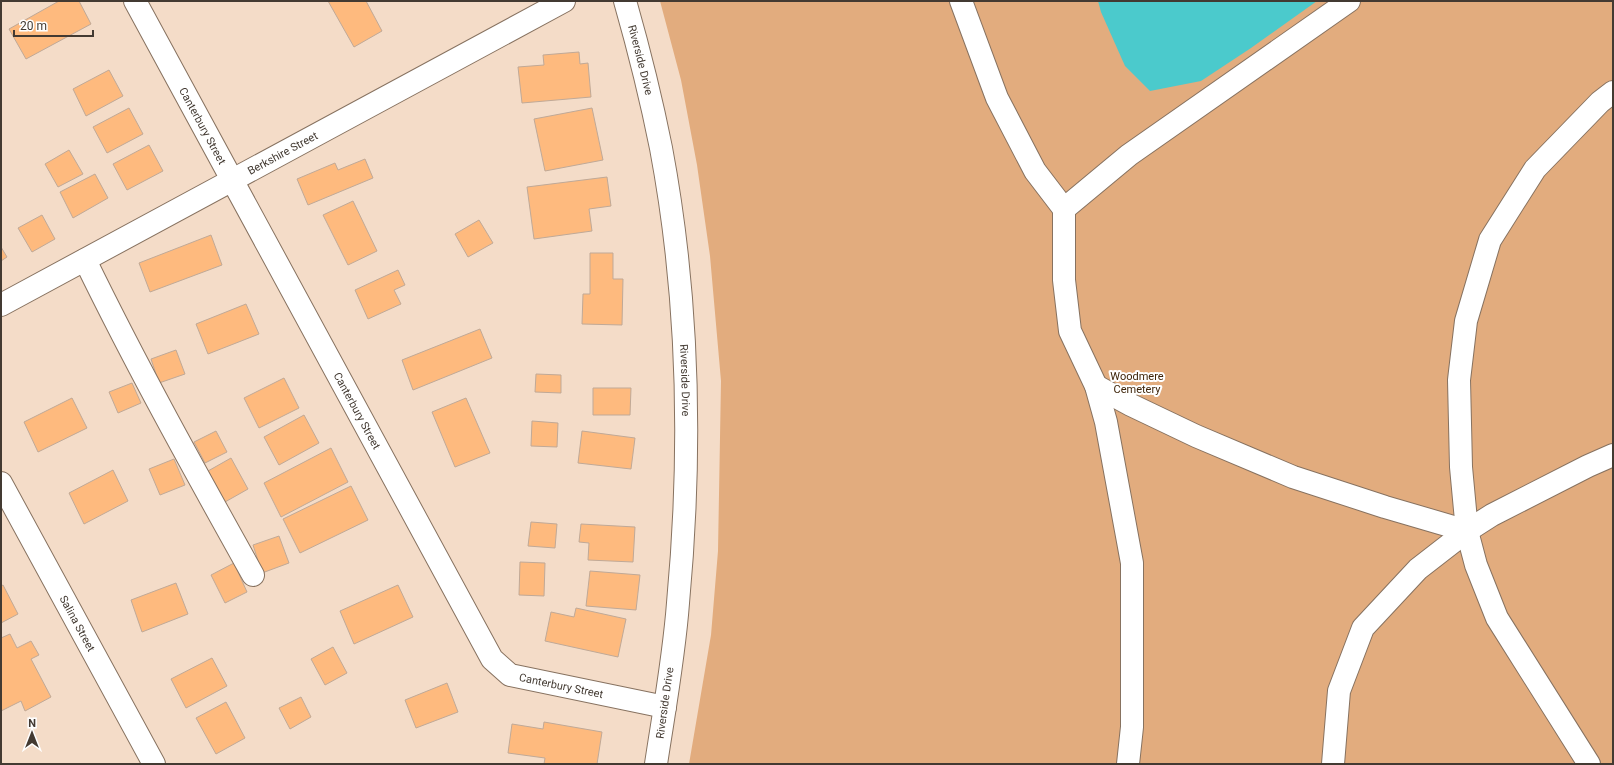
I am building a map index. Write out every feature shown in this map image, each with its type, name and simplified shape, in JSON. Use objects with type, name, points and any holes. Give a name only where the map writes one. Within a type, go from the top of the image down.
[{"type":"street","name":"Canterbury Street","points":[[135,1],[492,659],[510,675],[665,707]]},
{"type":"street","name":"Berkshire Street","points":[[1,305],[564,1]]},
{"type":"street","name":"Riverside Drive","points":[[625,1],[643,67],[661,149],[674,232],[683,322],[686,412],[685,512],[678,604],[656,764]]},
{"type":"street","points":[[961,1],[997,98],[1035,171],[1064,209],[1064,280],[1070,331],[1096,386],[1106,422],[1132,563],[1132,727],[1128,764]]},
{"type":"street","points":[[1064,209],[1129,155],[1349,1]]},
{"type":"street","points":[[1589,764],[1497,618],[1476,565],[1467,531],[1461,467],[1459,380],[1466,321],[1490,240],[1535,169],[1600,102],[1613,92]]},
{"type":"street","points":[[86,260],[159,404],[253,575]]},
{"type":"street","points":[[1096,386],[1131,405],[1196,436],[1293,477],[1385,507],[1467,531]]},
{"type":"street","points":[[1333,764],[1339,691],[1363,628],[1418,569],[1467,531],[1492,515],[1588,466],[1613,455]]},
{"type":"street","name":"Salina Street","points":[[1,483],[154,764]]},
{"type":"green space","name":"Woodmere Cemetery","points":[[660,1],[1613,1],[1613,764],[689,764],[711,635],[718,551],[721,381],[710,256],[697,165],[681,80]]},
{"type":"water","points":[[1098,1],[1317,1],[1251,48],[1201,81],[1150,91],[1125,66],[1101,12]]},
{"type":"building","points":[[59,1],[79,1],[91,24],[26,59],[9,29]]},
{"type":"building","points":[[328,1],[366,1],[382,31],[354,47]]},
{"type":"building","points":[[579,52],[580,64],[588,63],[591,97],[522,103],[518,67],[544,65],[543,55]]},
{"type":"building","points":[[109,70],[123,96],[86,116],[73,89]]},
{"type":"building","points":[[129,108],[143,134],[107,153],[93,127]]},
{"type":"building","points":[[592,108],[603,160],[545,171],[534,119]]},
{"type":"building","points":[[149,145],[163,171],[127,190],[113,164]]},
{"type":"building","points":[[69,150],[83,174],[58,187],[45,164]]},
{"type":"building","points":[[365,159],[373,178],[308,205],[297,179],[335,163],[338,170]]},
{"type":"building","points":[[95,174],[108,198],[73,218],[60,192]]},
{"type":"building","points":[[607,177],[611,206],[589,209],[592,231],[534,239],[527,187]]},
{"type":"building","points":[[353,201],[377,251],[348,265],[323,215]]},
{"type":"building","points":[[42,215],[55,239],[32,252],[18,228]]},
{"type":"building","points":[[479,220],[493,243],[468,257],[455,234]]},
{"type":"building","points":[[211,235],[222,265],[150,292],[139,263]]},
{"type":"building","points":[[1,247],[7,257],[1,261]]},
{"type":"building","points":[[590,253],[613,253],[613,279],[623,279],[622,325],[582,324],[583,294],[590,294]]},
{"type":"building","points":[[398,270],[405,285],[394,290],[401,304],[368,319],[355,290]]},
{"type":"building","points":[[246,304],[259,334],[208,354],[196,324]]},
{"type":"building","points":[[480,329],[492,358],[413,390],[402,360]]},
{"type":"building","points":[[176,350],[185,374],[159,383],[151,359]]},
{"type":"building","points":[[536,374],[561,375],[561,393],[535,392]]},
{"type":"building","points":[[284,378],[299,408],[259,428],[244,398]]},
{"type":"building","points":[[132,383],[141,403],[118,413],[109,392]]},
{"type":"building","points":[[593,388],[631,388],[630,415],[593,415]]},
{"type":"building","points":[[72,398],[87,428],[38,452],[24,422]]},
{"type":"building","points":[[466,398],[490,453],[455,467],[432,412]]},
{"type":"building","points":[[304,415],[319,443],[279,465],[264,437]]},
{"type":"building","points":[[532,421],[558,423],[557,447],[531,446]]},
{"type":"building","points":[[216,431],[227,452],[205,463],[194,442]]},
{"type":"building","points":[[582,431],[635,438],[631,469],[578,463]]},
{"type":"building","points":[[331,448],[348,482],[281,517],[264,483]]},
{"type":"building","points":[[231,458],[248,489],[225,502],[208,471]]},
{"type":"building","points":[[174,459],[185,485],[160,495],[149,469]]},
{"type":"building","points":[[113,470],[128,501],[84,524],[69,493]]},
{"type":"building","points":[[351,486],[368,520],[300,553],[283,519]]},
{"type":"building","points":[[531,522],[557,524],[555,548],[528,546]]},
{"type":"building","points":[[581,524],[635,527],[633,562],[588,560],[589,543],[579,542]]},
{"type":"building","points":[[279,536],[289,563],[262,573],[253,545]]},
{"type":"building","points":[[520,562],[545,563],[544,596],[519,595]]},
{"type":"building","points":[[234,563],[247,592],[225,603],[211,575]]},
{"type":"building","points":[[590,571],[640,575],[636,610],[586,606]]},
{"type":"building","points":[[176,583],[188,614],[142,632],[131,600]]},
{"type":"building","points":[[3,585],[18,614],[1,623],[1,586]]},
{"type":"building","points":[[398,585],[413,617],[354,644],[340,611]]},
{"type":"building","points":[[576,608],[626,619],[618,657],[545,641],[551,612],[574,617]]},
{"type":"building","points":[[10,634],[17,648],[31,641],[39,655],[31,659],[51,697],[25,711],[21,701],[1,711],[1,638]]},
{"type":"building","points":[[333,647],[347,673],[325,685],[311,659]]},
{"type":"building","points":[[212,658],[227,686],[186,708],[171,679]]},
{"type":"building","points":[[447,683],[458,712],[416,728],[405,700]]},
{"type":"building","points":[[301,697],[311,717],[290,729],[279,708]]},
{"type":"building","points":[[226,702],[245,738],[216,754],[196,718]]},
{"type":"building","points":[[544,722],[602,732],[597,764],[544,764],[545,758],[508,753],[512,724],[543,729]]}]
